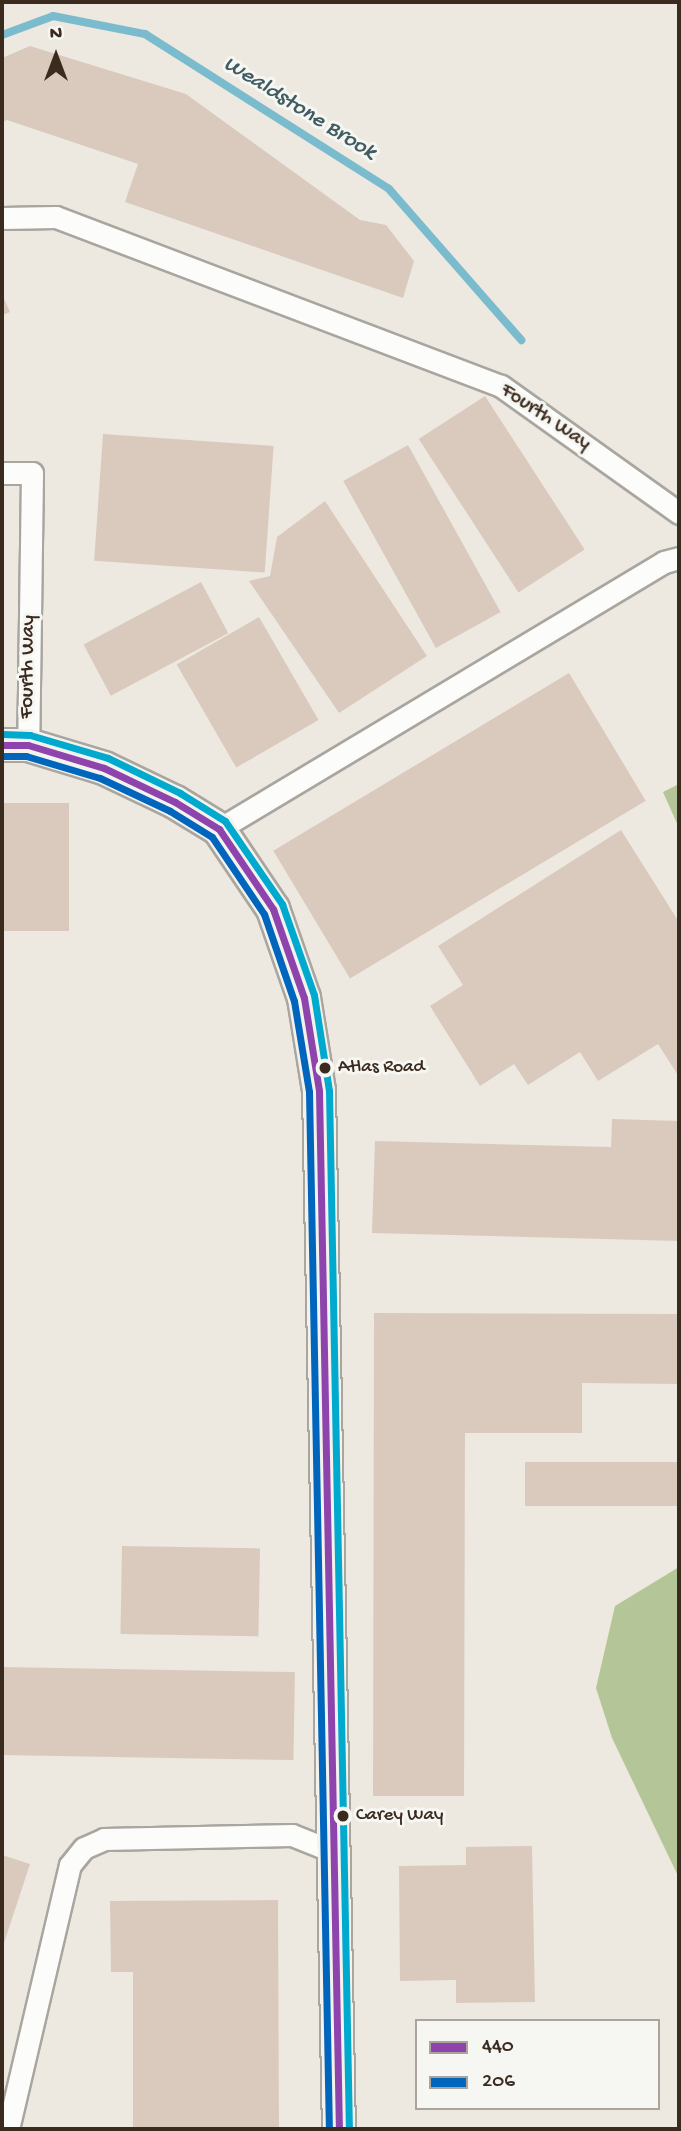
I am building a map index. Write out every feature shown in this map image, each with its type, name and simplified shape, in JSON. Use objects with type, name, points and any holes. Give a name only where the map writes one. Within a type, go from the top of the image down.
[{"type":"main road","name":"Fourth Way","points":[[15,745],[104,768],[175,802],[219,829],[273,909],[304,998],[319,1091],[339,2129]]},
{"type":"street","name":"Fourth Way","points":[[2,218],[56,217],[501,386],[679,513]]},
{"type":"street","name":"Fourth Way","points":[[2,473],[32,473],[15,745]]},
{"type":"street","points":[[219,829],[664,562],[679,558]]},
{"type":"street","points":[[8,2129],[70,1864],[84,1849],[104,1839],[292,1835],[334,1852]]},
{"type":"green space","points":[[679,784],[679,828],[663,792]]},
{"type":"green space","points":[[679,1567],[679,1878],[612,1738],[596,1688],[615,1606]]},
{"type":"building","points":[[30,46],[186,94],[360,220],[386,225],[414,261],[403,298],[125,202],[138,164],[7,120],[2,122],[2,58]]},
{"type":"building","points":[[2,294],[10,312],[2,315]]},
{"type":"building","points":[[485,396],[585,549],[518,593],[419,439]]},
{"type":"building","points":[[103,434],[274,446],[265,573],[94,561]]},
{"type":"building","points":[[408,445],[501,612],[436,648],[343,481]]},
{"type":"building","points":[[325,501],[427,656],[339,713],[249,581],[270,576],[277,537]]},
{"type":"building","points":[[201,582],[228,633],[111,696],[84,644]]},
{"type":"building","points":[[259,617],[318,720],[236,768],[177,664]]},
{"type":"building","points":[[569,673],[646,801],[350,978],[273,851]]},
{"type":"building","points":[[2,803],[69,803],[69,931],[2,931]]},
{"type":"building","points":[[621,830],[679,922],[679,1077],[658,1044],[598,1081],[580,1052],[528,1085],[514,1064],[480,1086],[430,1006],[463,985],[438,946]]},
{"type":"building","points":[[612,1119],[679,1121],[679,1241],[372,1233],[375,1141],[611,1147]]},
{"type":"building","points":[[374,1313],[679,1314],[679,1384],[582,1383],[582,1433],[465,1433],[464,1796],[373,1796]]},
{"type":"building","points":[[525,1462],[679,1462],[679,1506],[525,1506]]},
{"type":"building","points":[[122,1546],[260,1548],[258,1636],[120,1634]]},
{"type":"building","points":[[2,1667],[295,1672],[293,1760],[2,1755]]},
{"type":"building","points":[[532,1846],[535,2002],[456,2003],[456,1980],[400,1981],[399,1866],[466,1865],[466,1847]]},
{"type":"building","points":[[2,1855],[30,1864],[2,1949]]},
{"type":"building","points":[[278,1900],[279,2129],[133,2129],[133,1972],[111,1972],[110,1901]]},
{"type":"waterway","name":"Wealdstone Brook","points":[[2,35],[53,16],[145,34],[389,189],[521,340]]},
{"type":"transit line","points":[[2,734],[30,735],[108,758],[180,793],[225,821],[282,904],[314,995],[329,1091],[349,2129]]},
{"type":"transit line","name":"440","points":[[2,745],[28,745],[104,768],[175,802],[219,829],[273,909],[304,998],[319,1091],[339,2129]]},
{"type":"transit line","name":"206","points":[[2,756],[26,756],[100,778],[170,811],[212,837],[264,914],[294,1001],[309,1092],[329,2129]]},
{"type":"place","name":"Atlas Road","points":[[325,1068]]},
{"type":"place","name":"Carey Way","points":[[343,1816]]}]
